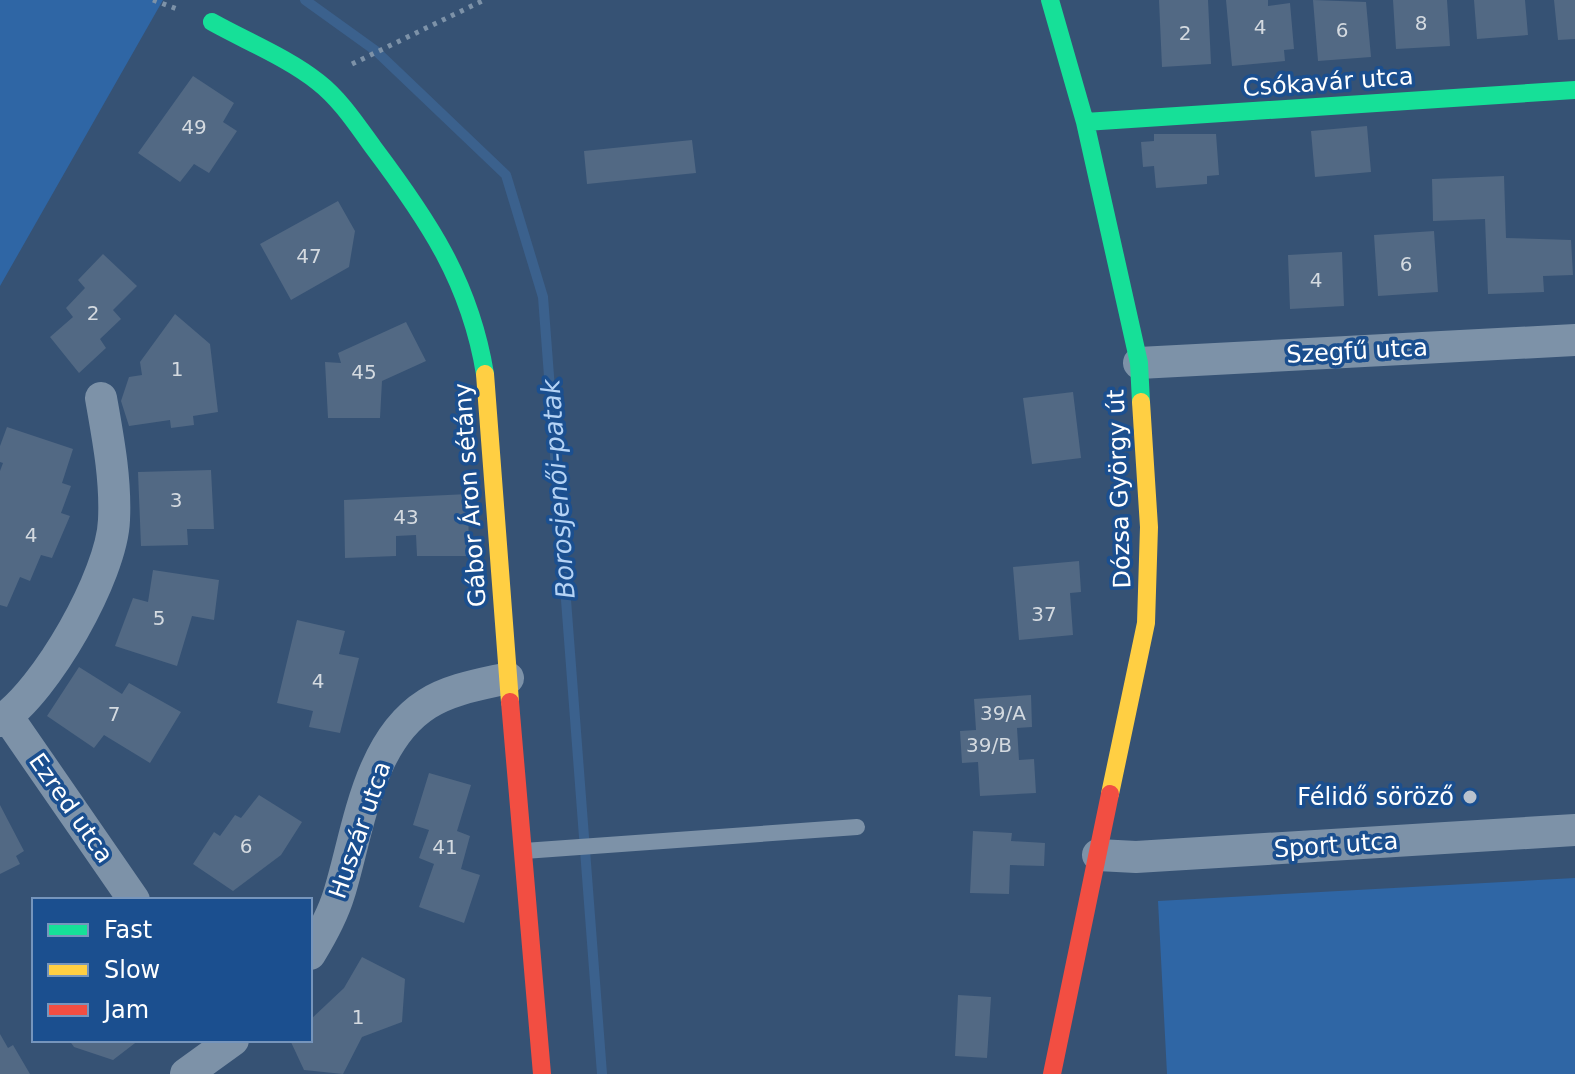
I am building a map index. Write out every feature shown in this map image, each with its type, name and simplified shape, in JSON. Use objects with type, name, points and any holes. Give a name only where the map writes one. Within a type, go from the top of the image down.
[{"type":"street","name":"Dózsa György út","points":[[1050,0],[1085,122],[1139,363],[1149,527],[1146,623],[1052,1074]]},
{"type":"street","name":"Gábor Áron sétány","points":[[212,22],[318,82],[351,117],[417,205],[452,267],[477,327],[488,394],[521,851],[542,1074]]},
{"type":"street","name":"Csókavár utca","points":[[1085,122],[1575,90]]},
{"type":"street","name":"Szegfű utca","points":[[1139,363],[1575,340]]},
{"type":"street","points":[[4,719],[47,673],[96,589],[114,523],[112,459],[101,398]]},
{"type":"street","name":"Huszár utca","points":[[312,950],[338,898],[377,767],[398,732],[426,704],[462,689],[508,678]]},
{"type":"street","name":"Ezred utca","points":[[4,719],[133,898]]},
{"type":"street","name":"Sport utca","points":[[1098,855],[1136,857],[1575,830]]},
{"type":"street","points":[[186,1074],[229,1042]]},
{"type":"lane","points":[[521,851],[857,827]]},
{"type":"path","points":[[348,66],[484,0]]},
{"type":"shaded area","points":[[0,0],[163,0],[0,286]]},
{"type":"shaded area","points":[[1575,878],[1575,1074],[1167,1074],[1158,901]]},
{"type":"building","points":[[1159,0],[1208,0],[1211,64],[1162,67]]},
{"type":"building","points":[[1226,0],[1268,0],[1268,6],[1290,3],[1294,49],[1284,50],[1285,61],[1232,66]]},
{"type":"building","points":[[1313,0],[1366,2],[1371,57],[1318,61]]},
{"type":"building","points":[[1393,0],[1447,0],[1450,46],[1396,49]]},
{"type":"building","points":[[1474,0],[1525,0],[1528,35],[1477,39]]},
{"type":"building","points":[[1554,0],[1575,0],[1575,39],[1558,40]]},
{"type":"building","points":[[193,76],[234,103],[223,122],[237,131],[209,173],[194,164],[180,182],[138,153]]},
{"type":"building","points":[[1367,126],[1371,172],[1315,177],[1311,131]]},
{"type":"building","points":[[1154,134],[1216,134],[1219,175],[1207,176],[1207,184],[1156,188],[1154,166],[1143,167],[1141,142],[1154,141]]},
{"type":"building","points":[[692,140],[696,173],[587,184],[584,151]]},
{"type":"building","points":[[1504,176],[1506,238],[1571,240],[1573,275],[1543,276],[1544,292],[1488,294],[1485,219],[1433,221],[1432,179]]},
{"type":"building","points":[[338,201],[355,231],[349,267],[291,300],[260,244]]},
{"type":"building","points":[[1434,231],[1438,292],[1378,296],[1374,235]]},
{"type":"building","points":[[1342,252],[1344,306],[1290,309],[1288,255]]},
{"type":"building","points":[[103,254],[137,286],[113,310],[121,319],[100,339],[106,348],[79,373],[50,337],[73,317],[66,308],[85,288],[78,280]]},
{"type":"building","points":[[175,314],[210,344],[218,412],[193,416],[194,425],[171,428],[170,420],[129,426],[121,401],[129,377],[142,375],[140,362]]},
{"type":"building","points":[[406,322],[426,361],[382,381],[380,418],[328,418],[325,362],[341,363],[338,353]]},
{"type":"building","points":[[1073,392],[1081,458],[1032,464],[1023,398]]},
{"type":"building","points":[[7,427],[73,449],[62,483],[71,486],[61,513],[70,516],[52,558],[41,555],[30,581],[20,577],[7,607],[0,605],[0,471],[3,463],[0,462],[0,446]]},
{"type":"building","points":[[211,470],[214,529],[187,529],[188,545],[141,546],[138,472]]},
{"type":"building","points":[[468,494],[469,556],[417,556],[416,535],[396,536],[396,556],[345,558],[344,500]]},
{"type":"building","points":[[1079,561],[1081,592],[1070,593],[1073,635],[1019,640],[1013,567]]},
{"type":"building","points":[[153,570],[219,580],[214,620],[192,616],[177,666],[115,646],[133,598],[148,602]]},
{"type":"building","points":[[297,620],[345,631],[339,654],[359,658],[340,733],[309,727],[313,711],[277,703]]},
{"type":"building","points":[[79,667],[122,694],[129,683],[181,712],[150,763],[104,735],[94,748],[47,716]]},
{"type":"building","points":[[1031,695],[1032,727],[1017,728],[1019,760],[1034,759],[1036,793],[980,796],[978,762],[962,763],[960,731],[976,730],[974,699]]},
{"type":"building","points":[[429,773],[471,785],[457,831],[470,836],[461,869],[480,875],[464,923],[419,907],[434,864],[419,858],[429,830],[413,825]]},
{"type":"building","points":[[259,795],[302,822],[281,855],[233,891],[193,864],[214,832],[220,836],[235,815],[241,818]]},
{"type":"building","points":[[0,805],[24,851],[16,856],[20,864],[0,874]]},
{"type":"building","points":[[973,831],[1012,833],[1011,841],[1045,843],[1044,866],[1010,865],[1009,894],[970,893]]},
{"type":"building","points":[[362,957],[405,979],[402,1022],[362,1037],[343,1074],[304,1070],[291,1042],[312,1042],[312,1018],[344,988]]},
{"type":"building","points":[[958,995],[991,997],[987,1058],[955,1056]]},
{"type":"building","points":[[0,1034],[8,1048],[13,1045],[30,1074],[0,1074]]},
{"type":"building","points":[[70,1042],[136,1042],[113,1060],[74,1047]]},
{"type":"waterway","name":"Borosjenői-patak","points":[[305,0],[376,51],[506,175],[543,297],[602,1074]]},
{"type":"traffic: fast","points":[[1050,0],[1085,122],[1139,363],[1141,402]]},
{"type":"traffic: fast","points":[[212,22],[306,73],[348,113],[412,200],[444,253],[469,310],[485,374]]},
{"type":"traffic: fast","points":[[1085,122],[1575,90]]},
{"type":"traffic: slow","points":[[485,374],[510,702]]},
{"type":"traffic: slow","points":[[1110,794],[1146,623],[1149,527],[1141,402]]},
{"type":"traffic: jam","points":[[510,702],[542,1074]]},
{"type":"traffic: jam","points":[[1052,1074],[1110,794]]},
{"type":"place","name":"Félidő söröző","points":[[1470,797]]}]
